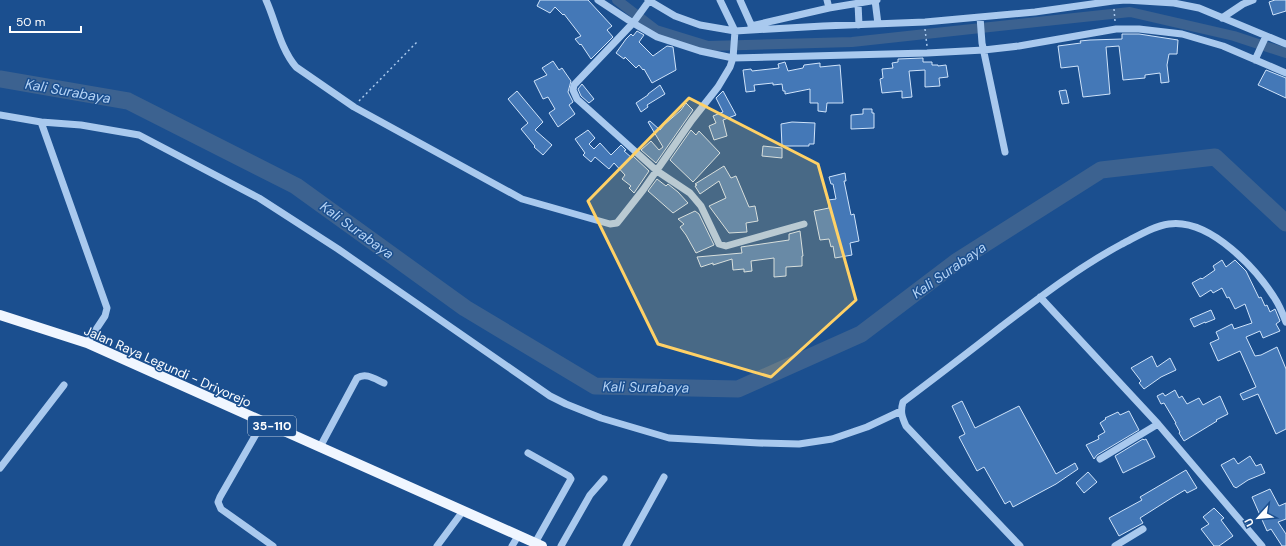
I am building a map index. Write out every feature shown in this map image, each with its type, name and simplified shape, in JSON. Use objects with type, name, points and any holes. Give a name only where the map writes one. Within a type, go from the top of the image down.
[{"type":"main road","name":"Jalan Raya Legundi - Driyorejo","points":[[0,315],[87,343],[320,448],[515,542],[538,545]]},
{"type":"street","points":[[266,0],[285,51],[293,64],[354,106],[522,199],[610,224],[616,223],[622,218],[692,120],[718,87],[730,67],[733,56],[734,34],[722,1]]},
{"type":"street","points":[[598,0],[635,21],[657,37],[700,51],[733,56],[927,53],[983,46],[1019,46],[1116,29],[1139,29],[1182,34],[1223,46],[1256,58],[1286,73]]},
{"type":"street","points":[[740,0],[752,28]]},
{"type":"street","points":[[827,0],[829,8]]},
{"type":"street","points":[[804,224],[723,246],[717,241],[701,206],[690,193],[657,171],[577,99],[573,90],[574,85],[635,21],[648,2],[675,16],[700,26],[734,34],[829,8],[876,0],[878,24]]},
{"type":"street","points":[[752,28],[980,21],[1126,0],[1174,3],[1199,8],[1265,38],[1286,44]]},
{"type":"street","points":[[1222,18],[1243,4],[1253,0]]},
{"type":"street","points":[[858,3],[859,24]]},
{"type":"street","points":[[980,21],[983,46],[1005,152]]},
{"type":"street","points":[[1256,58],[1265,38]]},
{"type":"street","points":[[0,115],[41,122],[81,125],[139,136],[259,198],[338,249],[550,396],[601,418],[669,438],[799,444],[832,439],[901,411]]},
{"type":"street","points":[[41,122],[107,308],[105,316],[87,343]]},
{"type":"street","points":[[1020,546],[906,426],[902,418],[901,411],[903,402],[1040,297],[1104,254],[1144,232],[1169,224],[1182,224],[1198,228],[1220,240],[1238,254],[1264,284],[1277,303],[1286,322]]},
{"type":"street","points":[[1040,297],[1158,424],[1262,546]]},
{"type":"street","points":[[320,448],[357,378],[363,374],[384,383]]},
{"type":"street","points":[[0,468],[64,385]]},
{"type":"street","points":[[263,422],[220,497],[219,504],[222,508],[273,546]]},
{"type":"street","points":[[1100,459],[1158,424]]},
{"type":"street","points":[[528,453],[569,476],[571,479],[538,545]]},
{"type":"street","points":[[626,546],[664,476]]},
{"type":"street","points":[[561,546],[590,495],[604,479]]},
{"type":"street","points":[[437,546],[460,515]]},
{"type":"street","points":[[1115,546],[1143,529]]},
{"type":"path","points":[[1114,6],[1116,24]]},
{"type":"path","points":[[925,28],[927,47]]},
{"type":"path","points":[[354,106],[418,41]]},
{"type":"highlighted area","points":[[689,98],[818,164],[856,300],[771,377],[658,344],[588,201]]},
{"type":"building","points":[[540,0],[588,0],[612,26],[607,30],[613,37],[591,59],[581,44],[580,45],[575,39],[581,36],[564,14],[563,15],[555,7],[550,13],[537,6]]},
{"type":"building","points":[[1275,0],[1286,0],[1286,11],[1273,15],[1269,2]]},
{"type":"building","points":[[637,31],[644,35],[639,42],[653,56],[667,46],[673,47],[676,70],[652,83],[644,69],[643,70],[639,65],[636,68],[625,57],[624,59],[616,53],[626,39],[631,34],[633,36]]},
{"type":"building","points":[[1122,34],[1139,34],[1178,40],[1177,54],[1169,54],[1167,65],[1169,82],[1161,83],[1160,73],[1145,75],[1145,78],[1123,80],[1119,46],[1106,47],[1110,94],[1083,97],[1078,66],[1061,68],[1058,46],[1081,43],[1080,41],[1122,39]]},
{"type":"building","points":[[923,58],[923,62],[932,62],[932,65],[946,65],[948,77],[939,78],[940,86],[925,87],[925,70],[909,71],[912,97],[902,98],[902,91],[882,93],[880,79],[883,78],[882,69],[893,68],[892,63],[898,62],[898,59]]},
{"type":"building","points":[[553,61],[559,70],[562,68],[571,81],[568,92],[573,102],[569,105],[575,114],[558,127],[549,113],[555,109],[548,97],[543,99],[534,81],[547,75],[542,68]]},
{"type":"building","points":[[785,62],[788,71],[803,68],[804,65],[820,63],[820,67],[840,65],[843,103],[827,103],[826,112],[818,111],[818,103],[810,103],[810,89],[785,94],[782,84],[773,85],[773,83],[754,85],[755,91],[746,92],[743,70],[751,69],[752,71],[779,68],[778,64]]},
{"type":"building","points":[[1266,70],[1286,78],[1286,98],[1258,85]]},
{"type":"building","points":[[582,84],[594,99],[589,103],[581,96],[578,89]]},
{"type":"building","points":[[660,85],[665,94],[647,105],[648,107],[641,112],[636,103]]},
{"type":"building","points":[[1066,90],[1069,103],[1062,104],[1059,91]]},
{"type":"building","points":[[517,91],[543,122],[535,130],[552,145],[543,155],[534,147],[535,146],[521,129],[528,123],[508,99]]},
{"type":"building","points":[[723,91],[736,115],[723,120],[727,136],[714,140],[709,126],[716,123],[713,116],[723,112],[716,98]]},
{"type":"building","points":[[686,103],[693,110],[656,163],[641,150],[651,141],[659,150],[663,147],[648,122],[650,121],[660,130],[681,110]]},
{"type":"building","points":[[863,109],[872,109],[872,113],[874,113],[874,128],[851,129],[851,115],[863,114]]},
{"type":"building","points":[[792,122],[815,123],[814,144],[809,144],[809,146],[782,146],[781,124]]},
{"type":"building","points":[[588,130],[595,138],[589,144],[594,149],[600,143],[611,155],[621,145],[626,150],[624,151],[632,158],[633,156],[649,171],[634,193],[629,188],[631,186],[622,179],[625,175],[614,163],[609,169],[595,157],[591,162],[583,155],[585,153],[575,139]]},
{"type":"building","points":[[691,130],[696,135],[699,131],[720,153],[693,182],[670,160]]},
{"type":"building","points":[[763,146],[782,148],[782,158],[762,156]]},
{"type":"building","points":[[724,166],[731,178],[736,176],[749,207],[755,206],[758,221],[746,223],[747,232],[729,233],[709,206],[726,198],[719,181],[700,194],[695,186],[697,185],[695,184]]},
{"type":"building","points":[[845,173],[846,181],[844,181],[851,215],[854,214],[859,241],[850,243],[852,255],[835,258],[833,246],[831,247],[829,239],[820,240],[814,211],[829,208],[828,200],[836,199],[833,184],[831,184],[829,177]]},
{"type":"building","points":[[657,179],[666,186],[668,184],[688,203],[673,213],[648,191]]},
{"type":"building","points":[[695,211],[699,214],[714,245],[696,253],[680,227],[684,224],[678,219]]},
{"type":"building","points":[[800,231],[803,256],[802,266],[786,267],[786,276],[774,277],[774,258],[751,261],[752,271],[744,272],[744,269],[733,270],[732,259],[701,267],[697,257],[742,253],[741,247],[789,240],[789,234]]},
{"type":"building","points":[[1222,260],[1226,267],[1235,260],[1246,271],[1259,298],[1261,297],[1265,306],[1267,305],[1270,312],[1275,309],[1280,321],[1276,324],[1280,331],[1263,338],[1260,331],[1246,337],[1255,356],[1261,355],[1277,347],[1286,369],[1286,429],[1276,434],[1258,394],[1243,400],[1240,394],[1256,387],[1240,351],[1218,361],[1210,343],[1219,339],[1216,332],[1232,324],[1234,329],[1252,323],[1245,304],[1235,309],[1229,297],[1227,298],[1222,288],[1213,293],[1211,290],[1200,297],[1192,283],[1201,278],[1202,279],[1215,270],[1213,266]]},
{"type":"building","points":[[1211,310],[1215,319],[1194,327],[1190,319]]},
{"type":"building","points":[[1152,356],[1157,367],[1170,358],[1176,370],[1161,377],[1144,389],[1139,383],[1141,381],[1131,368]]},
{"type":"building","points":[[1175,390],[1179,398],[1182,396],[1187,404],[1199,398],[1203,405],[1220,396],[1228,414],[1184,441],[1179,433],[1180,432],[1176,423],[1164,403],[1161,404],[1157,396],[1163,393],[1165,396]]},
{"type":"building","points":[[962,401],[975,428],[1019,406],[1056,474],[1075,463],[1078,469],[1056,484],[1013,507],[1010,501],[1005,504],[984,467],[977,471],[959,437],[965,434],[952,406]]},
{"type":"building","points":[[1129,411],[1139,430],[1097,455],[1094,459],[1086,445],[1099,439],[1098,436],[1105,432],[1100,423],[1106,419],[1105,418],[1118,412],[1120,415]]},
{"type":"building","points":[[1143,439],[1146,439],[1155,457],[1123,473],[1115,456]]},
{"type":"building","points":[[1250,456],[1256,466],[1261,464],[1265,473],[1248,480],[1236,488],[1221,465],[1234,458],[1238,464]]},
{"type":"building","points":[[1186,470],[1197,488],[1187,493],[1185,490],[1170,499],[1140,518],[1143,523],[1119,536],[1109,518],[1142,500],[1140,497]]},
{"type":"building","points":[[1088,472],[1097,482],[1084,493],[1076,483]]},
{"type":"building","points":[[1270,489],[1279,506],[1286,503],[1286,519],[1278,522],[1286,534],[1286,546],[1282,546],[1271,529],[1267,531],[1252,497]]},
{"type":"building","points":[[1214,508],[1224,518],[1221,520],[1233,536],[1219,546],[1214,546],[1201,529],[1209,524],[1203,517]]},
{"type":"waterway","points":[[617,0],[656,30],[708,46],[852,42],[1130,12],[1234,36],[1286,53]]},
{"type":"waterway","name":"Kali Surabaya","points":[[0,79],[128,101],[296,186],[465,308],[595,386],[738,389],[861,334],[956,262],[1101,170],[1215,157],[1286,223]]}]
